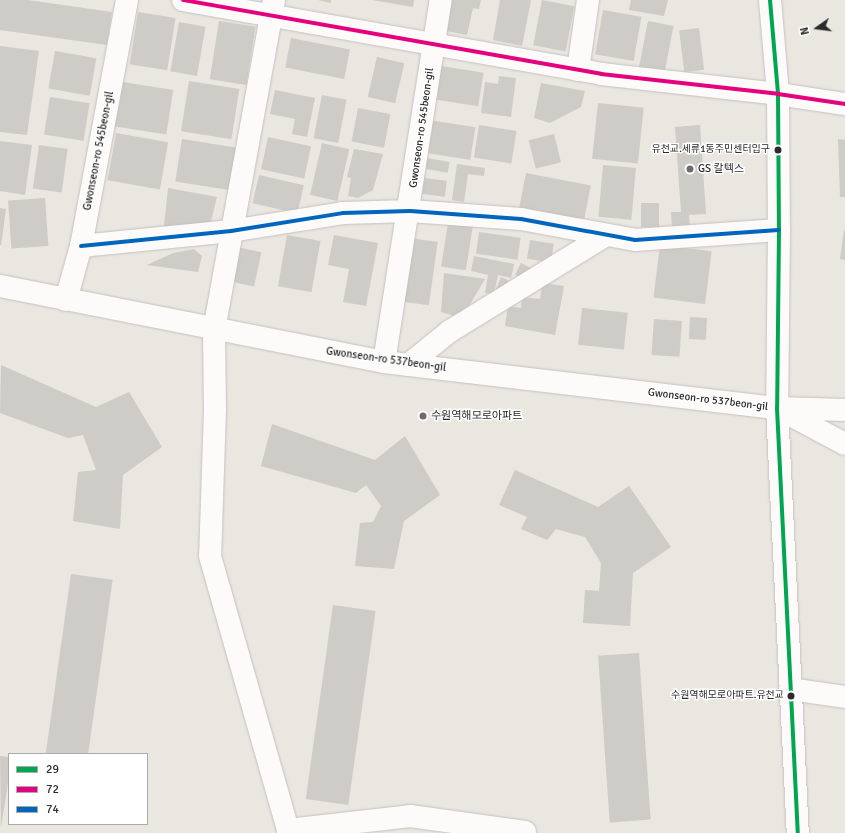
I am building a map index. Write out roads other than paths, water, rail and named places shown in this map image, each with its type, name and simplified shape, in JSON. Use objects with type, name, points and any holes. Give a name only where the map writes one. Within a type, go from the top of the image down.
[{"type":"street","name":"Gwonseon-ro 545beon-gil","points":[[66,300],[81,246],[127,0]]},
{"type":"street","points":[[183,0],[272,9],[434,45],[578,70],[778,94],[845,104]]},
{"type":"street","name":"Gwonseon-ro 545beon-gil","points":[[384,362],[410,211],[442,0]]},
{"type":"street","points":[[578,70],[588,0]]},
{"type":"street","points":[[770,0],[778,94],[779,230],[777,408],[798,833]]},
{"type":"street","points":[[272,9],[214,330],[215,409],[210,556],[289,831],[410,816],[525,832]]},
{"type":"street","points":[[81,246],[231,231],[343,213],[410,211],[521,219],[635,240],[779,230]]},
{"type":"street","points":[[408,365],[450,331],[606,235]]},
{"type":"street","name":"Gwonseon-ro 537beon-gil","points":[[0,286],[214,330],[384,362],[777,408]]},
{"type":"street","points":[[777,408],[845,410]]},
{"type":"street","points":[[777,408],[845,422]]},
{"type":"street","points":[[777,408],[845,444]]},
{"type":"street","points":[[790,688],[845,697]]},
{"type":"place","name":"유천교.세류1동주민센터입구","points":[[778,150]]},
{"type":"place","name":"GS 칼텍스","points":[[690,169]]},
{"type":"place","name":"수원역해모로아파트","points":[[423,416]]},
{"type":"place","name":"수원역해모로아파트.유천교","points":[[791,696]]}]
